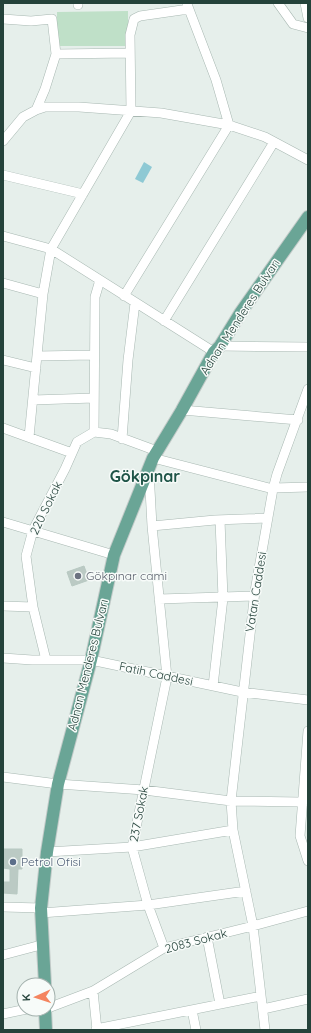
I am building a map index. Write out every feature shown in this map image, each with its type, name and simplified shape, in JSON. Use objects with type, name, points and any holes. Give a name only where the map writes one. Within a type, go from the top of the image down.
[{"type":"main road","name":"Adnan Menderes Bulvarı","points":[[41,915],[47,852],[58,784],[91,660],[114,555],[153,459],[217,349],[241,312],[308,217]]},
{"type":"main road","points":[[37,977],[37,946],[41,915]]},
{"type":"main road","points":[[41,915],[45,977]]},
{"type":"main road","points":[[37,1017],[37,1030]]},
{"type":"main road","points":[[46,1017],[46,1030]]},
{"type":"street","points":[[278,3],[293,24],[308,28]]},
{"type":"street","points":[[305,3],[308,18]]},
{"type":"street","points":[[29,437],[43,294],[51,249],[131,111],[130,35],[134,19],[140,16],[187,6],[216,80],[229,125],[124,296]]},
{"type":"street","points":[[3,19],[31,21],[52,19],[56,54],[45,89],[36,110]]},
{"type":"street","points":[[56,54],[130,53]]},
{"type":"street","points":[[5,135],[23,117],[45,107],[160,113],[229,125],[265,137],[308,160]]},
{"type":"street","points":[[164,321],[274,142]]},
{"type":"street","points":[[3,176],[83,194]]},
{"type":"street","points":[[3,236],[51,249],[164,321],[217,349],[308,347]]},
{"type":"street","points":[[100,280],[94,297],[94,432],[111,434],[122,439],[153,459],[273,488],[308,487]]},
{"type":"street","points":[[3,282],[43,294]]},
{"type":"street","points":[[122,439],[128,360],[136,303]]},
{"type":"street","points":[[37,356],[94,355]]},
{"type":"street","points":[[3,360],[36,368]]},
{"type":"street","name":"Vatan Caddesi","points":[[265,1030],[253,926],[233,830],[231,800],[254,596],[273,488],[308,389]]},
{"type":"street","points":[[33,400],[94,398]]},
{"type":"street","points":[[182,410],[298,420]]},
{"type":"street","points":[[3,428],[72,453]]},
{"type":"street","name":"220 Sokak","points":[[46,660],[33,607],[26,556],[33,530],[77,442],[94,432]]},
{"type":"street","name":"237 Sokak","points":[[153,459],[152,526],[167,677],[132,847],[148,905],[164,948]]},
{"type":"street","points":[[152,526],[220,520],[268,518]]},
{"type":"street","points":[[213,686],[224,598],[220,520]]},
{"type":"street","points":[[3,522],[114,555]]},
{"type":"street","points":[[159,599],[254,596]]},
{"type":"street","points":[[3,606],[33,607]]},
{"type":"street","name":"Fatih Caddesi","points":[[3,658],[91,660],[242,692],[308,700]]},
{"type":"street","points":[[308,731],[305,801],[300,836],[308,861]]},
{"type":"street","points":[[3,776],[58,784],[144,790],[231,800],[305,801]]},
{"type":"street","points":[[47,852],[132,847],[233,830]]},
{"type":"street","points":[[3,908],[41,915],[148,905],[246,891]]},
{"type":"street","name":"2083 Sokak","points":[[56,1005],[93,991],[164,948],[208,938],[308,911]]},
{"type":"street","points":[[208,938],[220,1004]]},
{"type":"street","points":[[3,955],[37,946]]},
{"type":"street","points":[[93,991],[96,1029],[261,996]]},
{"type":"street","points":[[262,1009],[308,998]]},
{"type":"street","points":[[192,1010],[196,1030]]},
{"type":"street","points":[[3,1014],[16,1011]]},
{"type":"green space","points":[[128,11],[128,46],[57,46],[57,12]]},
{"type":"water","points":[[144,162],[152,167],[143,183],[135,179]]},
{"type":"building","name":"Gökpınar cami","points":[[84,566],[89,580],[72,586],[67,572]]},
{"type":"building","points":[[3,849],[22,849],[22,869],[18,869],[17,894],[3,893],[3,882],[10,882],[10,869],[3,868]]},
{"type":"place","name":"Gökpınar cami","points":[[78,576]]},
{"type":"place","name":"Petrol Ofisi","points":[[13,862]]},
{"type":"district","name":"Gökpınar","points":[[145,476]]}]
